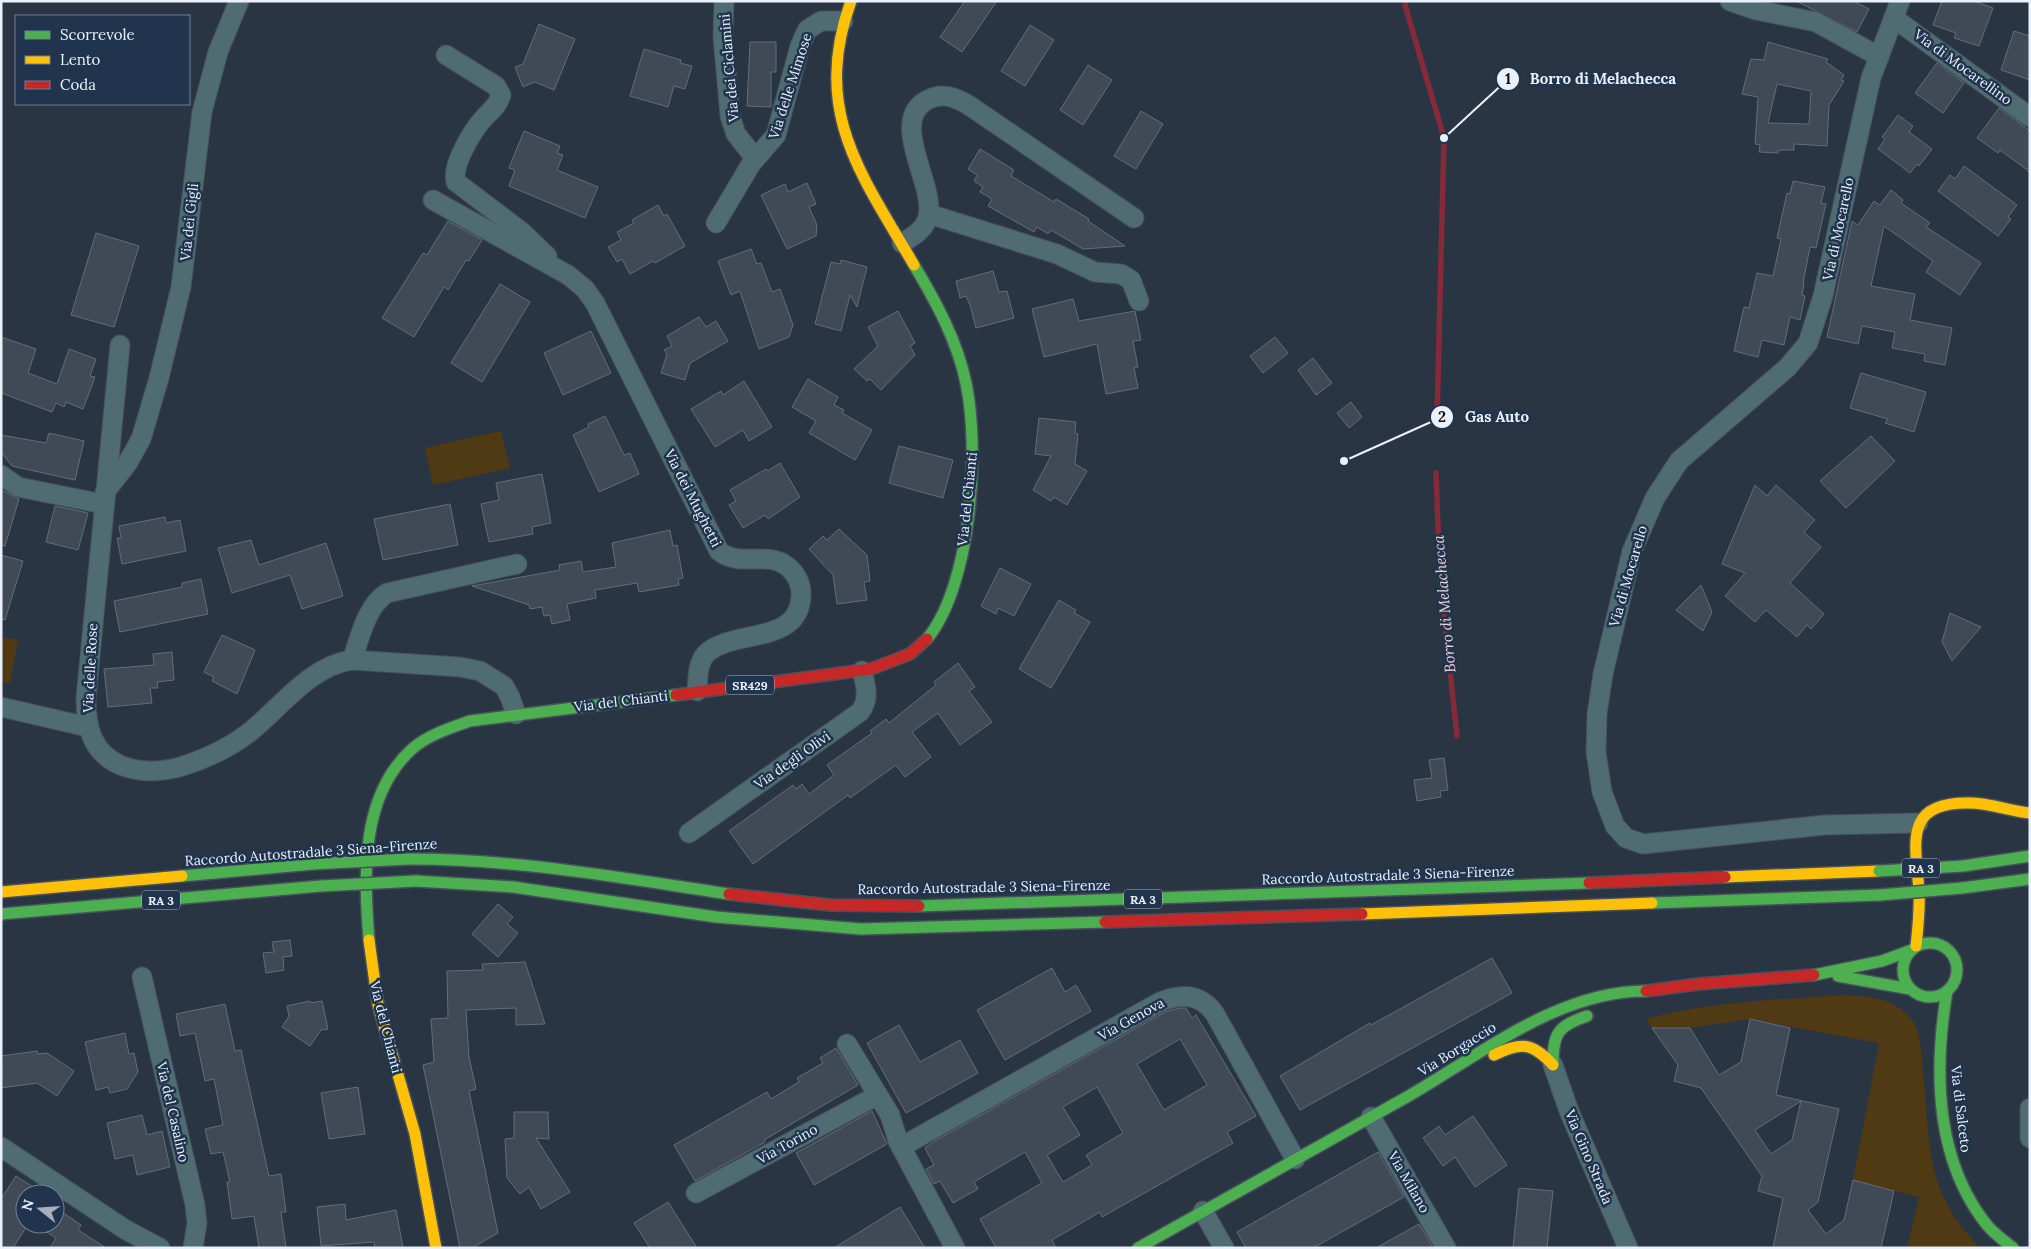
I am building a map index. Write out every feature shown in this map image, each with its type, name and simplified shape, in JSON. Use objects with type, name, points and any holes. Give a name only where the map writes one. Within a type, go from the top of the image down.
[{"type":"main road","name":"Via del Chianti","points":[[436,1248],[412,1119],[387,1038],[375,990],[368,915],[368,838],[374,810],[384,787],[398,764],[416,746],[440,731],[459,724],[516,714],[862,671],[886,666],[904,659],[926,641],[936,626],[950,597],[958,570],[970,486],[972,419],[964,372],[942,316],[858,164],[841,124],[837,96],[836,65],[844,21],[851,1]]},
{"type":"main road","points":[[1932,942],[1920,907],[1914,840],[1918,823],[1926,814],[1936,808],[1960,803],[1981,804],[2030,813]]},
{"type":"main road","name":"Raccordo Autostradale 3 Siena-Firenze","points":[[1,892],[313,864],[409,858],[459,858],[586,871],[709,892],[774,900],[861,906],[1151,898],[1879,871],[1963,866],[2030,856]]},
{"type":"main road","name":"RA 3","points":[[1,914],[321,886],[416,881],[513,887],[716,918],[861,929],[1207,920],[1880,895],[1962,888],[2030,879]]},
{"type":"main road","points":[[1920,907],[1913,948],[1905,958],[1902,974],[1924,1010]]},
{"type":"main road","points":[[1913,948],[1932,942],[1944,946],[1955,960],[1956,977],[1947,991],[1932,997],[1913,991]]},
{"type":"main road","name":"Via Borgaccio","points":[[1138,1248],[1440,1078],[1512,1033],[1564,1008],[1616,992],[1658,991],[1698,984],[1823,974],[1882,961],[1913,948]]},
{"type":"main road","name":"Via Borgaccio","points":[[1823,974],[1913,991]]},
{"type":"main road","points":[[1620,1006],[1658,991]]},
{"type":"main road","name":"Via di Salceto","points":[[1947,991],[1939,1044],[1946,1123],[1954,1164],[1978,1213],[1994,1233],[2013,1248]]},
{"type":"main road","points":[[1553,1065],[1553,1042],[1558,1029],[1565,1024],[1596,1013]]},
{"type":"main road","name":"Via di Salceto","points":[[1931,1027],[1939,1044]]},
{"type":"main road","points":[[1440,1078],[1522,1044],[1541,1052],[1553,1065]]},
{"type":"street","name":"Via dei Gigli","points":[[104,498],[138,444],[152,402],[181,287],[197,142],[204,106],[218,52],[239,1]]},
{"type":"street","name":"Via dei Ciclamini","points":[[724,1],[723,37],[730,116],[736,134],[755,158]]},
{"type":"street","points":[[1730,1],[1764,6],[1816,22],[1878,56]]},
{"type":"street","name":"Via di Mocarello","points":[[1898,10],[1878,56],[1862,115],[1821,304],[1808,343],[1788,367],[1679,461],[1655,498],[1640,526],[1627,566],[1608,648],[1597,714],[1596,752],[1602,792],[1615,826],[1626,838],[1643,844],[1825,825],[1918,823]]},
{"type":"street","name":"Via di Mocarellino","points":[[1898,10],[2030,117]]},
{"type":"street","name":"Via delle Mimose","points":[[716,223],[755,158],[770,145],[776,135],[800,46],[807,30],[821,21],[844,21]]},
{"type":"street","name":"Via dei Mughetti","points":[[446,55],[496,86],[501,95],[496,106],[479,125],[465,148],[456,170],[456,182],[522,232],[562,271]]},
{"type":"street","points":[[902,244],[923,227],[929,214],[914,144],[912,123],[915,113],[922,103],[940,95],[953,97],[967,104],[1134,218]]},
{"type":"street","name":"Via dei Mughetti","points":[[433,200],[562,271],[579,283],[590,295],[719,551],[728,557],[741,560],[778,561],[789,567],[799,582],[801,603],[791,621],[778,629],[713,648],[701,663],[697,691]]},
{"type":"street","points":[[929,214],[1057,254],[1095,272],[1122,274],[1131,280],[1139,301]]},
{"type":"street","name":"Via delle Rose","points":[[120,345],[88,672],[88,727],[96,746],[116,763],[145,771],[174,768],[211,756],[252,730],[317,673],[338,662],[352,660],[460,667],[480,671],[504,686],[516,714]]},
{"type":"street","points":[[107,467],[138,444]]},
{"type":"street","points":[[1,475],[18,487],[104,498]]},
{"type":"street","points":[[352,660],[373,608],[379,599],[387,593],[517,564]]},
{"type":"street","name":"Via degli Olivi","points":[[689,833],[860,712],[865,705],[867,694],[862,671]]},
{"type":"street","points":[[1,707],[88,727]]},
{"type":"street","name":"Via del Casalino","points":[[142,977],[195,1205],[197,1223],[193,1248]]},
{"type":"street","name":"Via Genova","points":[[901,1147],[1160,1002],[1188,996],[1204,1001],[1215,1014],[1296,1159]]},
{"type":"street","points":[[847,1044],[892,1119],[901,1147],[955,1248]]},
{"type":"street","name":"Via Gino Strada","points":[[1553,1065],[1569,1111],[1628,1248]]},
{"type":"street","name":"Via Torino","points":[[696,1193],[878,1095]]},
{"type":"street","points":[[2030,1108],[2030,1138]]},
{"type":"street","name":"Via Milano","points":[[1371,1117],[1446,1248]]},
{"type":"street","points":[[1,1147],[126,1230],[160,1248]]},
{"type":"street","points":[[1203,1211],[1224,1248]]},
{"type":"shaded area","points":[[501,431],[510,468],[433,485],[425,448]]},
{"type":"shaded area","points":[[1,637],[18,640],[10,683],[1,682]]},
{"type":"shaded area","points":[[1843,995],[1863,996],[1891,1003],[1900,1008],[1917,1028],[1921,1047],[1931,1156],[1935,1172],[1946,1202],[1953,1214],[1980,1248],[1907,1248],[1919,1197],[1853,1180],[1879,1043],[1750,1019],[1690,1028],[1652,1028],[1646,1019],[1695,1008],[1719,1005]]},
{"type":"building","points":[[965,1],[997,1],[962,52],[940,37]]},
{"type":"building","points":[[1796,1],[1853,1],[1869,9],[1857,32]]},
{"type":"building","points":[[1942,1],[1974,1],[1993,8],[1979,46],[1954,38],[1956,33],[1933,25]]},
{"type":"building","points":[[539,24],[575,39],[554,90],[535,82],[523,87],[515,67],[523,64]]},
{"type":"building","points":[[1030,25],[1054,40],[1025,86],[1001,71]]},
{"type":"building","points":[[2014,31],[2030,36],[2030,80],[2001,70]]},
{"type":"building","points":[[750,42],[776,42],[776,72],[771,72],[771,107],[747,106]]},
{"type":"building","points":[[1768,42],[1828,59],[1826,62],[1844,75],[1841,80],[1844,81],[1829,105],[1827,146],[1794,144],[1794,150],[1778,150],[1778,153],[1759,152],[1760,145],[1755,144],[1758,97],[1742,94],[1751,59],[1764,60]],"holes":[[[1777,84],[1811,91],[1809,124],[1768,123]]]},
{"type":"building","points":[[644,49],[681,60],[680,63],[692,66],[685,89],[674,86],[668,107],[630,96]]},
{"type":"building","points":[[1937,63],[1964,83],[1943,113],[1915,93]]},
{"type":"building","points":[[1088,65],[1112,80],[1083,125],[1060,110]]},
{"type":"building","points":[[1999,108],[2030,131],[2030,172],[2000,150],[1998,153],[1977,138]]},
{"type":"building","points":[[1141,111],[1163,124],[1136,169],[1114,156]]},
{"type":"building","points":[[1898,115],[1913,126],[1909,132],[1932,149],[1919,166],[1917,164],[1910,173],[1878,149],[1885,139],[1882,137]]},
{"type":"building","points":[[524,131],[560,146],[557,153],[563,155],[557,170],[598,187],[585,218],[509,186],[515,170],[509,168]]},
{"type":"building","points":[[980,149],[1014,170],[1011,176],[1054,202],[1056,199],[1089,219],[1088,221],[1125,246],[1083,249],[1051,230],[1048,234],[1037,227],[1034,232],[988,206],[992,199],[980,192],[983,187],[974,181],[977,175],[968,169]]},
{"type":"building","points":[[1964,166],[2017,205],[2008,217],[2011,219],[1998,236],[1938,191],[1950,175],[1955,179]]},
{"type":"building","points":[[1793,181],[1825,187],[1821,203],[1826,204],[1816,248],[1810,247],[1803,283],[1802,295],[1805,296],[1800,320],[1790,317],[1784,345],[1762,340],[1758,357],[1734,351],[1744,307],[1749,308],[1757,273],[1773,276],[1781,239],[1777,238],[1787,193],[1790,194]]},
{"type":"building","points":[[807,183],[816,204],[809,207],[817,225],[816,236],[787,249],[761,195],[785,184],[788,192]]},
{"type":"building","points":[[1891,190],[1903,200],[1901,203],[1930,223],[1926,227],[1981,263],[1960,295],[1926,272],[1933,261],[1884,226],[1871,286],[1915,294],[1910,320],[1952,328],[1945,365],[1924,361],[1925,354],[1892,348],[1895,332],[1862,326],[1858,344],[1827,337],[1852,221],[1858,225],[1874,201],[1880,205]]},
{"type":"building","points":[[658,205],[664,216],[667,214],[685,246],[655,263],[653,261],[630,274],[622,259],[617,262],[608,247],[621,240],[617,232],[634,223],[632,220]]},
{"type":"building","points":[[448,221],[482,240],[469,261],[466,260],[448,290],[444,287],[414,337],[382,318],[423,253],[427,255]]},
{"type":"building","points":[[96,233],[139,246],[114,327],[71,315]]},
{"type":"building","points":[[751,249],[757,264],[761,263],[772,292],[780,289],[793,325],[789,337],[759,349],[740,291],[731,295],[718,261]]},
{"type":"building","points":[[841,260],[867,267],[857,307],[850,295],[841,331],[815,324],[831,262],[840,264]]},
{"type":"building","points":[[993,271],[999,292],[1007,291],[1014,318],[976,328],[970,305],[966,296],[960,298],[956,281]]},
{"type":"building","points":[[500,284],[530,302],[482,382],[451,363]]},
{"type":"building","points":[[1073,299],[1079,321],[1135,311],[1141,340],[1133,341],[1138,367],[1134,368],[1138,388],[1106,394],[1097,344],[1044,357],[1032,309]]},
{"type":"building","points":[[898,311],[915,343],[910,346],[915,355],[881,390],[870,379],[867,381],[854,369],[878,346],[868,327]]},
{"type":"building","points":[[699,317],[706,327],[716,321],[728,341],[690,363],[685,380],[661,373],[667,354],[664,350],[672,346],[667,336]]},
{"type":"building","points":[[591,331],[611,373],[563,395],[544,353]]},
{"type":"building","points":[[1,337],[36,349],[28,373],[57,384],[69,349],[96,359],[90,376],[95,377],[83,409],[66,402],[64,407],[56,403],[52,412],[4,394],[1,391]]},
{"type":"building","points":[[1275,337],[1288,353],[1263,373],[1250,356]]},
{"type":"building","points":[[1313,358],[1332,383],[1316,395],[1298,370]]},
{"type":"building","points":[[1861,373],[1926,392],[1914,432],[1885,423],[1888,419],[1850,408]]},
{"type":"building","points":[[808,379],[838,397],[834,405],[844,410],[842,413],[872,430],[855,460],[809,433],[816,421],[792,407]]},
{"type":"building","points":[[744,381],[772,427],[749,441],[743,430],[715,447],[691,409],[721,391],[723,395]]},
{"type":"building","points":[[1351,402],[1362,417],[1349,428],[1337,413]]},
{"type":"building","points":[[605,416],[624,455],[630,453],[639,474],[599,492],[573,435],[589,427],[588,424]]},
{"type":"building","points":[[1039,418],[1076,422],[1075,433],[1078,434],[1075,464],[1087,471],[1067,505],[1054,497],[1051,501],[1033,490],[1051,456],[1035,454]]},
{"type":"building","points":[[49,433],[84,441],[75,480],[12,466],[1,452],[1,435],[46,443]]},
{"type":"building","points":[[1871,436],[1895,461],[1846,508],[1820,481]]},
{"type":"building","points":[[899,446],[953,460],[943,498],[889,483]]},
{"type":"building","points":[[780,463],[800,497],[768,519],[765,515],[743,528],[729,505],[736,501],[730,490]]},
{"type":"building","points":[[542,474],[551,523],[532,527],[533,534],[489,542],[481,504],[499,500],[496,483]]},
{"type":"building","points":[[1755,485],[1767,496],[1776,485],[1815,520],[1804,532],[1821,547],[1790,583],[1824,614],[1811,629],[1807,625],[1797,637],[1766,610],[1755,622],[1725,596],[1745,573],[1722,564]]},
{"type":"building","points":[[1,490],[19,499],[5,546],[1,545]]},
{"type":"building","points":[[450,504],[458,545],[383,560],[374,519]]},
{"type":"building","points":[[55,506],[88,513],[78,550],[46,542]]},
{"type":"building","points":[[165,517],[166,523],[180,520],[186,551],[122,564],[117,538],[121,538],[119,526]]},
{"type":"building","points":[[839,529],[867,555],[870,581],[864,582],[867,600],[837,604],[833,575],[809,549],[823,536],[827,540]]},
{"type":"building","points":[[670,530],[673,546],[677,545],[683,578],[678,579],[679,585],[639,592],[637,583],[595,590],[596,598],[567,604],[570,620],[552,624],[550,615],[544,616],[542,607],[530,609],[529,605],[472,586],[560,570],[559,565],[581,561],[583,572],[616,567],[612,543]]},
{"type":"building","points":[[251,540],[259,565],[326,543],[343,596],[302,609],[290,575],[232,593],[218,548]]},
{"type":"building","points":[[1,555],[23,561],[5,620],[1,619]]},
{"type":"building","points":[[1000,568],[1031,584],[1014,616],[998,608],[996,614],[981,606]]},
{"type":"building","points":[[201,579],[208,614],[120,632],[114,601],[182,587],[182,583]]},
{"type":"building","points":[[1701,585],[1712,612],[1703,631],[1676,610]]},
{"type":"building","points":[[1059,600],[1076,610],[1074,613],[1090,622],[1051,688],[1019,669]]},
{"type":"building","points":[[1950,613],[1981,627],[1952,661],[1942,642]]},
{"type":"building","points":[[222,635],[255,650],[237,694],[212,681],[214,677],[204,672]]},
{"type":"building","points":[[172,652],[174,680],[157,682],[158,688],[150,688],[152,703],[108,707],[104,669],[154,665],[153,654]]},
{"type":"building","points":[[958,663],[975,687],[969,691],[992,722],[960,745],[938,713],[912,732],[931,757],[905,777],[896,765],[850,798],[848,795],[753,864],[729,831],[793,785],[796,789],[802,784],[809,794],[834,775],[827,765],[872,733],[870,731],[886,719],[889,723],[936,685],[934,682]]},
{"type":"building","points":[[1444,758],[1448,790],[1440,791],[1441,797],[1417,801],[1414,780],[1432,778],[1429,760]]},
{"type":"building","points":[[498,904],[513,917],[507,924],[518,933],[498,957],[472,934]]},
{"type":"building","points":[[290,940],[292,956],[283,957],[284,970],[266,973],[263,953],[274,952],[272,942]]},
{"type":"building","points":[[1492,958],[1512,993],[1300,1110],[1280,1076],[1370,1023],[1371,1025]]},
{"type":"building","points":[[525,962],[545,1024],[516,1025],[516,1008],[466,1010],[469,1057],[476,1089],[469,1091],[498,1233],[472,1248],[460,1248],[423,1065],[434,1062],[431,1019],[448,1018],[447,971],[483,970],[482,964]]},
{"type":"building","points":[[1052,968],[1065,992],[1076,985],[1091,1011],[1005,1060],[977,1010]]},
{"type":"building","points":[[310,1001],[311,1003],[322,1001],[328,1029],[321,1030],[310,1046],[282,1027],[289,1016],[287,1006]]},
{"type":"building","points":[[225,1004],[235,1051],[241,1050],[269,1176],[281,1174],[286,1212],[281,1212],[286,1248],[259,1248],[254,1216],[232,1219],[227,1182],[230,1182],[223,1152],[211,1154],[205,1129],[223,1125],[214,1079],[205,1081],[195,1033],[180,1036],[176,1014]]},
{"type":"building","points":[[1186,1008],[1192,1018],[1196,1015],[1256,1116],[1227,1132],[1233,1143],[1102,1217],[1100,1212],[1052,1240],[1056,1248],[996,1248],[980,1219],[1042,1183],[1025,1152],[974,1182],[978,1189],[953,1203],[940,1181],[934,1184],[926,1169],[934,1165],[925,1148],[1165,1012]],"holes":[[[1180,1039],[1207,1085],[1164,1110],[1137,1064]],[[1097,1087],[1123,1133],[1086,1155],[1092,1165],[1063,1182],[1047,1155],[1080,1135],[1063,1107]]]},
{"type":"building","points":[[1750,1019],[1790,1028],[1776,1095],[1839,1109],[1818,1202],[1808,1210],[1826,1234],[1844,1220],[1853,1180],[1894,1191],[1881,1248],[1773,1248],[1783,1198],[1758,1191],[1762,1176],[1701,1088],[1674,1081],[1678,1065],[1652,1028],[1690,1028],[1719,1075],[1741,1062]],"holes":[[[1801,1101],[1792,1140],[1771,1154],[1755,1130]]]},
{"type":"building","points":[[899,1025],[920,1062],[960,1040],[978,1073],[906,1113],[867,1043]]},
{"type":"building","points":[[125,1033],[129,1054],[134,1053],[138,1072],[127,1089],[110,1093],[108,1087],[96,1090],[85,1042]]},
{"type":"building","points":[[836,1048],[858,1085],[764,1140],[765,1142],[695,1181],[674,1145],[767,1092],[771,1099],[799,1082],[797,1078],[823,1063],[820,1058]]},
{"type":"building","points":[[37,1051],[38,1054],[47,1053],[74,1071],[57,1096],[37,1083],[1,1088],[1,1056]]},
{"type":"building","points":[[358,1087],[365,1134],[329,1139],[321,1093]]},
{"type":"building","points":[[872,1111],[887,1144],[814,1185],[796,1153]]},
{"type":"building","points":[[514,1112],[548,1112],[549,1139],[536,1138],[570,1192],[541,1209],[529,1187],[520,1194],[507,1178],[505,1139],[514,1138]]},
{"type":"building","points":[[142,1115],[147,1135],[162,1131],[170,1167],[137,1175],[133,1155],[115,1159],[107,1123]]},
{"type":"building","points":[[1473,1116],[1507,1165],[1475,1187],[1455,1157],[1443,1166],[1423,1138],[1439,1126],[1445,1135]]},
{"type":"building","points":[[1378,1152],[1404,1197],[1313,1248],[1246,1248],[1237,1232]]},
{"type":"building","points":[[16,1176],[28,1184],[15,1184],[15,1234],[22,1234],[13,1248],[1,1248],[1,1199]]},
{"type":"building","points":[[1519,1188],[1553,1191],[1547,1248],[1513,1248]]},
{"type":"building","points":[[668,1202],[697,1248],[650,1248],[634,1223]]},
{"type":"building","points":[[345,1204],[346,1220],[396,1210],[403,1248],[375,1248],[374,1242],[321,1246],[317,1207]]},
{"type":"building","points":[[900,1207],[925,1248],[834,1248]]},
{"type":"building","points":[[65,1214],[81,1225],[78,1230],[106,1248],[50,1248],[56,1238],[50,1234],[65,1234]]},
{"type":"building","points":[[1419,1224],[1433,1248],[1376,1248]]},
{"type":"waterway","name":"Borro di Melachecca","points":[[1406,1],[1405,5],[1444,138],[1437,420]]},
{"type":"waterway","name":"Borro di Melachecca","points":[[1436,473],[1440,579],[1457,736]]},
{"type":"traffic: fast","points":[[914,265],[938,307],[962,367],[970,411],[972,444],[969,516],[963,551],[954,585],[942,615],[927,639]]},
{"type":"traffic: fast","points":[[369,940],[366,889],[367,863],[374,813],[383,790],[395,768],[418,744],[447,729],[470,721],[676,695]]},
{"type":"traffic: fast","points":[[1963,866],[2030,856]]},
{"type":"traffic: fast","points":[[409,859],[490,862],[570,870],[729,894]]},
{"type":"traffic: fast","points":[[313,864],[409,859]]},
{"type":"traffic: fast","points":[[182,876],[313,864]]},
{"type":"traffic: fast","points":[[1879,871],[1963,866]]},
{"type":"traffic: fast","points":[[1962,888],[2030,879]]},
{"type":"traffic: fast","points":[[416,881],[513,887],[716,917],[861,929],[1105,922]]},
{"type":"traffic: fast","points":[[321,886],[416,881]]},
{"type":"traffic: fast","points":[[919,906],[1589,883]]},
{"type":"traffic: fast","points":[[1,914],[321,886]]},
{"type":"traffic: fast","points":[[1880,895],[1962,888]]},
{"type":"traffic: fast","points":[[1652,903],[1880,895]]},
{"type":"traffic: fast","points":[[1925,943],[1935,943],[1945,947],[1953,955],[1957,970],[1953,985],[1945,993],[1935,997],[1925,997],[1915,993],[1907,985],[1903,975],[1903,965],[1907,955],[1915,947],[1925,943]]},
{"type":"traffic: fast","points":[[1814,975],[1882,961],[1909,951]]},
{"type":"traffic: fast","points":[[1838,976],[1910,989]]},
{"type":"traffic: fast","points":[[1138,1248],[1405,1098],[1520,1029],[1550,1014],[1581,1002],[1613,994],[1646,991]]},
{"type":"traffic: fast","points":[[1947,991],[1940,1051],[1940,1082],[1948,1143],[1957,1172],[1970,1199],[1987,1225],[2013,1248]]},
{"type":"traffic: fast","points":[[1553,1065],[1554,1046],[1559,1033],[1569,1024],[1587,1016]]},
{"type":"traffic: slow","points":[[851,1],[840,40],[837,76],[839,109],[848,140],[860,170],[914,265]]},
{"type":"traffic: slow","points":[[1916,946],[1919,919],[1916,842],[1918,829],[1923,818],[1932,810],[1947,805],[1969,803],[1985,804],[2030,813]]},
{"type":"traffic: slow","points":[[1725,877],[1879,871]]},
{"type":"traffic: slow","points":[[1,892],[182,876]]},
{"type":"traffic: slow","points":[[1362,914],[1652,903]]},
{"type":"traffic: slow","points":[[369,940],[378,1005],[415,1134],[436,1248]]},
{"type":"traffic: slow","points":[[1494,1055],[1519,1046],[1526,1046],[1539,1052],[1553,1065]]},
{"type":"traffic: jam","points":[[676,695],[871,669],[910,654],[927,639]]},
{"type":"traffic: jam","points":[[1589,883],[1725,877]]},
{"type":"traffic: jam","points":[[729,894],[830,905],[919,906]]},
{"type":"traffic: jam","points":[[1105,922],[1362,914]]},
{"type":"traffic: jam","points":[[1646,991],[1698,984],[1814,975]]},
{"type":"place","name":"Borro di Melachecca","points":[[1444,138]]},
{"type":"place","name":"Gas Auto","points":[[1344,461]]}]
